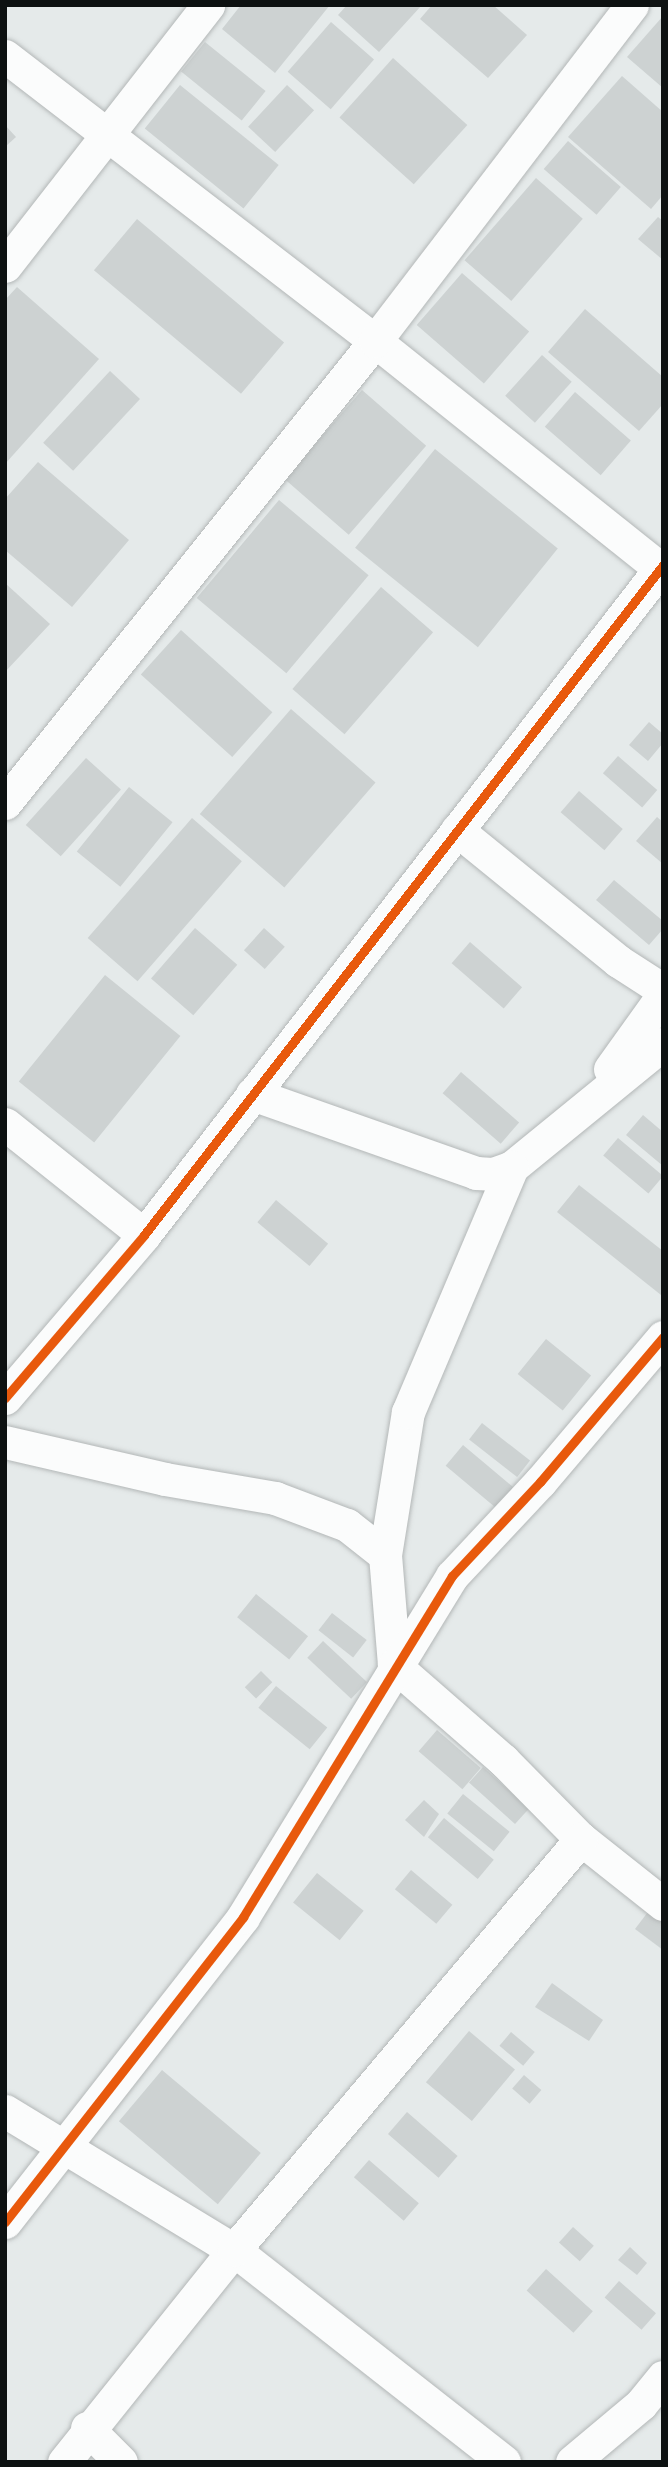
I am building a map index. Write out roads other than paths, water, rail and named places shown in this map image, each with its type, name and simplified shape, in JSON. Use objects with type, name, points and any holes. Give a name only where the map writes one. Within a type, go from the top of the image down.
[{"type":"street","points":[[5,266],[108,137],[208,5]]},
{"type":"street","points":[[5,803],[375,341],[632,5]]},
{"type":"street","points":[[5,56],[375,341],[662,568],[144,1235],[5,1398]]},
{"type":"street","points":[[457,830],[618,961],[663,992],[589,1100]]},
{"type":"street","points":[[252,1094],[476,1173],[493,1174],[512,1167],[589,1100],[663,1044]]},
{"type":"street","points":[[5,1124],[144,1235]]},
{"type":"street","points":[[512,1167],[408,1412],[385,1555],[394,1665],[503,1760],[581,1839],[663,1904]]},
{"type":"street","points":[[5,2222],[243,1917],[394,1665],[452,1576],[540,1482],[663,1337]]},
{"type":"street","points":[[5,1442],[165,1479],[275,1498],[347,1525],[385,1555]]},
{"type":"street","points":[[64,2462],[87,2428],[234,2250],[581,1839]]},
{"type":"street","points":[[5,2111],[234,2250],[504,2462]]},
{"type":"street","points":[[572,2462],[640,2404],[663,2377]]},
{"type":"street","points":[[87,2428],[121,2462]]}]
